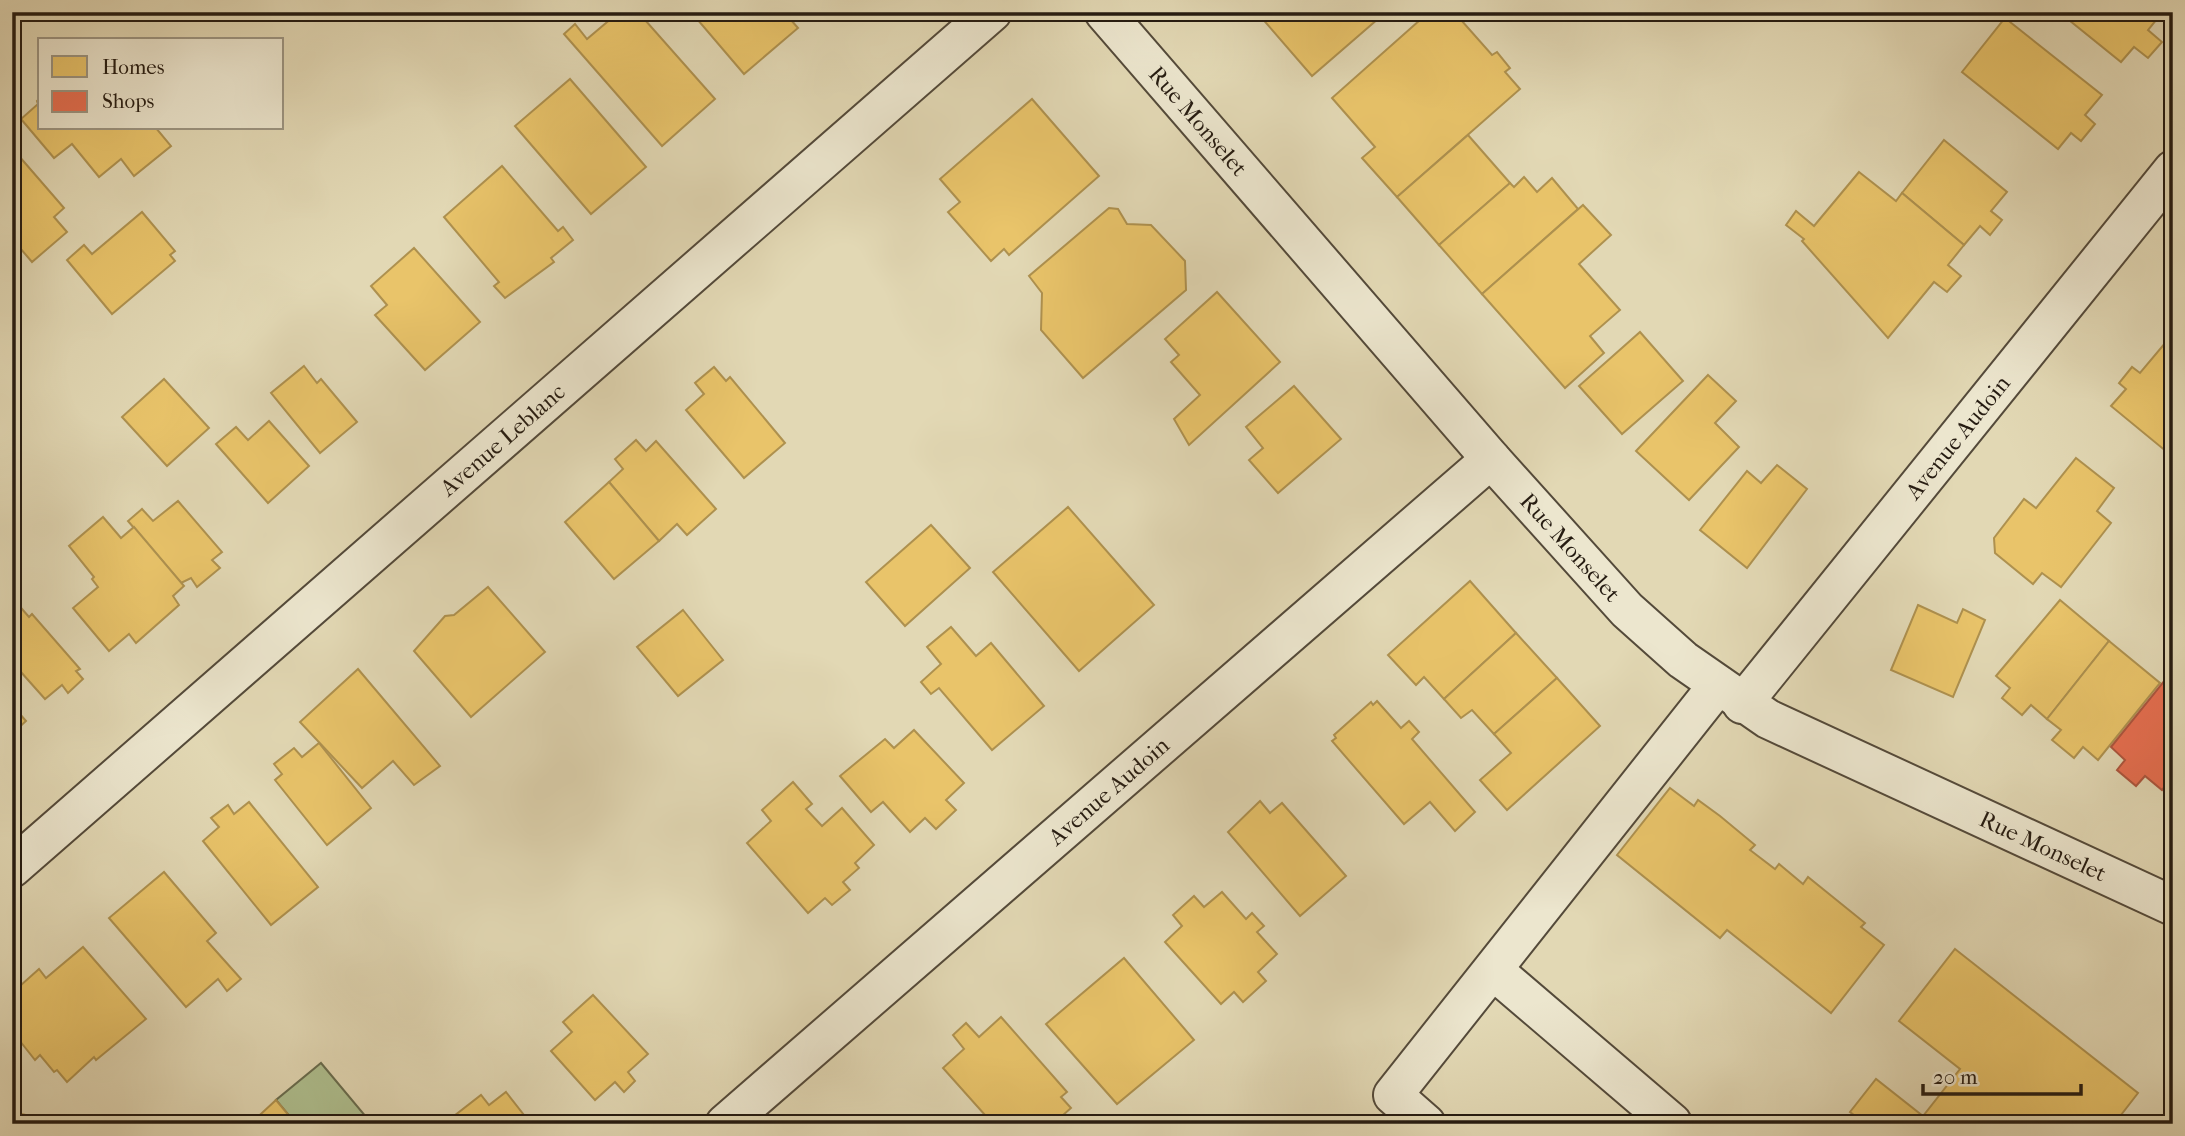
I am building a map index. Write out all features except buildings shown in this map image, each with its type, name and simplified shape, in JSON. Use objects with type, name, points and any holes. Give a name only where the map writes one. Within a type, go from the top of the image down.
[{"type":"street","name":"Avenue Leblanc","points":[[12,869],[992,12]]},
{"type":"street","name":"Rue Monselet","points":[[1104,12],[1491,459],[1626,610],[1684,660],[1730,694],[1791,730],[2173,906]]},
{"type":"street","name":"Avenue Audoin","points":[[1426,1124],[1393,1096],[1493,970],[2173,170]]},
{"type":"street","name":"Avenue Audoin","points":[[725,1124],[1491,459]]},
{"type":"street","points":[[1493,970],[1672,1123]]},
{"type":"green space","points":[[321,1063],[372,1124],[296,1124],[276,1100]]}]
